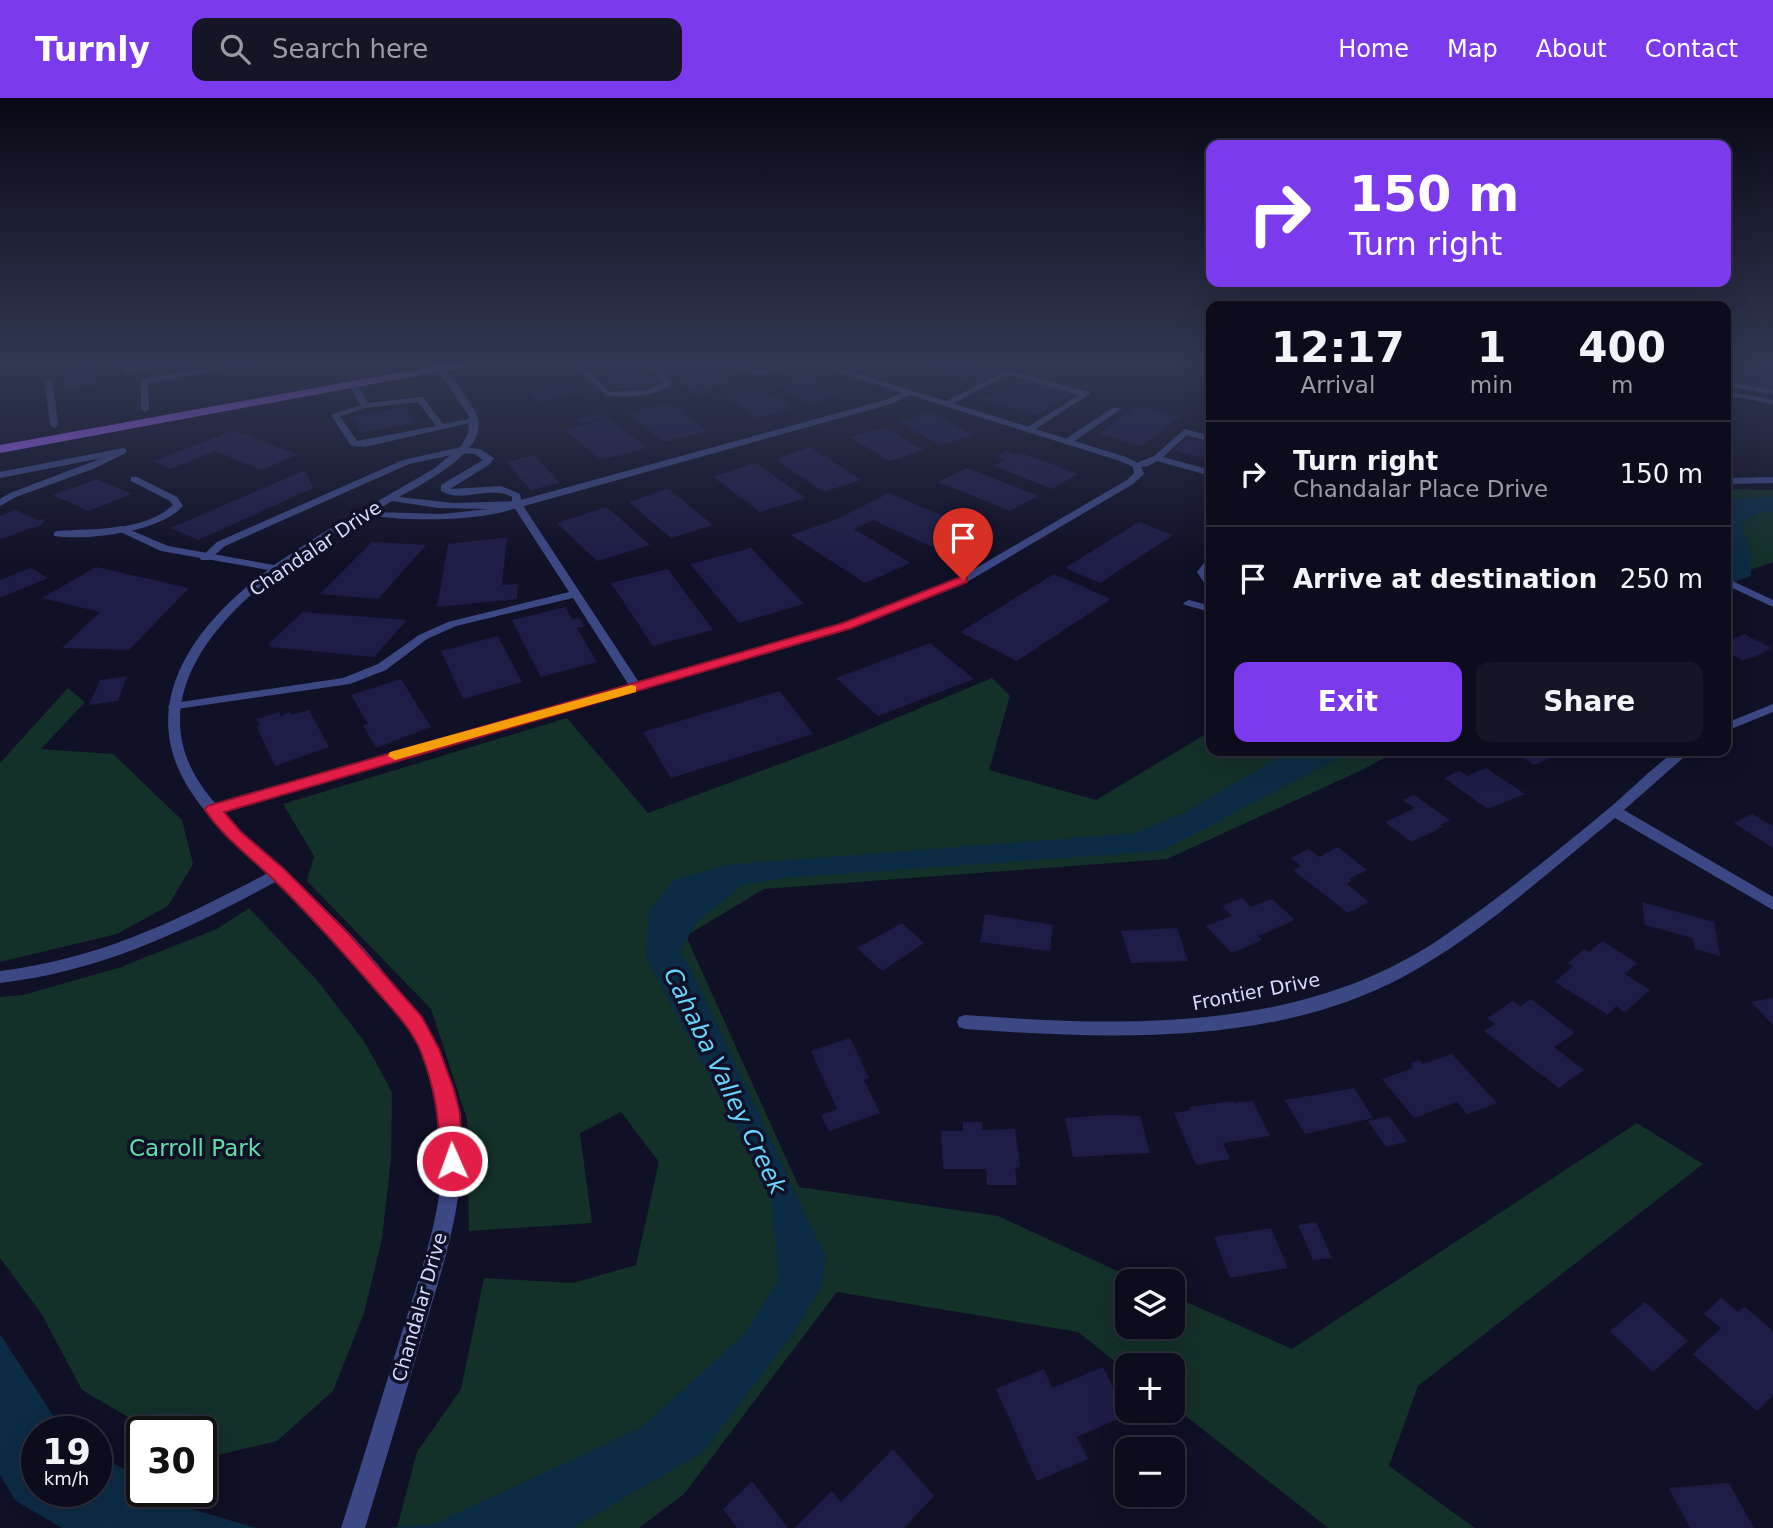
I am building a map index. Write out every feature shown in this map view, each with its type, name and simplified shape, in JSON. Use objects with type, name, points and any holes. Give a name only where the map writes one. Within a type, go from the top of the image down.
[{"type":"main road","points":[[0,449],[99,431]]},
{"type":"street","points":[[345,431],[354,444],[377,442],[422,431]]},
{"type":"street","name":"Chandalar Drive","points":[[353,1528],[429,1276],[445,1212],[451,1177],[450,1114],[429,1049],[415,1022],[341,937],[278,874],[235,836],[187,776],[178,756],[174,707],[187,664],[199,643],[231,607],[278,569],[438,469],[461,450],[472,431]]},
{"type":"street","points":[[364,514],[458,517],[488,513],[784,431]]},
{"type":"street","points":[[1031,431],[1137,466],[1151,464],[1159,459],[1185,432],[1206,438]]},
{"type":"street","points":[[1068,442],[1085,431]]},
{"type":"street","points":[[205,558],[221,544],[406,462],[461,450],[485,454],[489,458],[487,462],[453,480],[444,487],[446,491],[462,493],[502,489],[517,496],[517,504],[636,687]]},
{"type":"street","points":[[0,475],[124,451],[90,467],[13,495],[0,503]]},
{"type":"street","points":[[1159,459],[1206,472]]},
{"type":"street","points":[[213,810],[847,626],[963,580],[1130,482],[1139,474],[1137,466]]},
{"type":"street","points":[[50,547],[61,529],[117,528],[160,520],[178,506],[174,499],[134,479]]},
{"type":"street","points":[[1731,481],[1773,480]]},
{"type":"street","points":[[391,498],[424,505],[517,504]]},
{"type":"street","points":[[117,528],[156,546],[205,558],[278,569]]},
{"type":"street","points":[[1731,584],[1773,604]]},
{"type":"street","points":[[174,707],[346,681],[382,667],[423,637],[452,624],[575,594]]},
{"type":"street","points":[[1189,603],[1206,608]]},
{"type":"street","points":[[1731,725],[1773,708]]},
{"type":"street","name":"Frontier Drive","points":[[965,1022],[1064,1029],[1185,1027],[1288,1010],[1333,997],[1386,977],[1448,942],[1614,811],[1678,756]]},
{"type":"street","points":[[1614,811],[1773,904]]},
{"type":"street","points":[[0,976],[88,958],[157,936],[278,874]]},
{"type":"green space","points":[[1731,489],[1773,490],[1773,562],[1738,574],[1731,570]]},
{"type":"green space","points":[[992,678],[1010,696],[989,770],[1096,800],[1206,734],[1206,756],[1388,756],[1167,859],[764,889],[686,936],[799,1187],[998,1216],[1115,1270],[1115,1339],[1185,1339],[1185,1301],[1292,1349],[1637,1123],[1703,1164],[1418,1386],[1389,1466],[1475,1528],[1328,1528],[1185,1415],[1185,1353],[1115,1353],[1115,1361],[1078,1332],[837,1292],[684,1494],[639,1528],[397,1528],[417,1452],[461,1389],[484,1278],[573,1283],[636,1265],[659,1162],[621,1112],[580,1133],[592,1223],[469,1231],[467,1119],[431,1009],[307,881],[314,856],[283,804],[567,718],[648,813],[836,743]]},
{"type":"green space","points":[[68,688],[85,702],[41,749],[113,754],[182,820],[193,864],[168,906],[117,934],[0,962],[0,763]]},
{"type":"green space","name":"Carroll Park","points":[[249,908],[317,980],[364,1041],[392,1092],[391,1159],[382,1239],[364,1313],[333,1391],[277,1441],[217,1455],[217,1416],[126,1416],[82,1390],[41,1313],[0,1258],[0,997],[23,995],[118,968],[217,929]]},
{"type":"water","points":[[1773,497],[1773,511],[1755,514],[1742,524],[1751,552],[1751,576],[1731,583],[1731,500]]},
{"type":"water","name":"Cahaba Valley Creek","points":[[1281,756],[1343,756],[1161,851],[785,878],[743,885],[696,923],[680,952],[691,968],[826,1258],[820,1289],[797,1328],[703,1452],[573,1528],[385,1528],[434,1524],[641,1428],[746,1333],[779,1279],[771,1193],[646,957],[649,911],[674,880],[726,865],[1136,833],[1186,812]]},
{"type":"water","points":[[0,1334],[53,1416],[21,1416],[21,1504],[16,1501],[0,1475]]},
{"type":"water","points":[[112,1462],[126,1471],[126,1507],[186,1507],[256,1528],[62,1528],[26,1507],[112,1507]]},
{"type":"building","points":[[233,431],[298,455],[261,470],[215,451],[170,469],[153,461]]},
{"type":"building","points":[[566,431],[625,431],[647,448],[601,460]]},
{"type":"building","points":[[650,431],[708,431],[665,442]]},
{"type":"building","points":[[871,431],[890,431],[924,450],[889,461],[850,437]]},
{"type":"building","points":[[915,431],[965,431],[973,435],[940,445]]},
{"type":"building","points":[[1103,431],[1162,431],[1141,446],[1098,434]]},
{"type":"building","points":[[1189,436],[1206,441],[1206,459],[1173,450]]},
{"type":"building","points":[[808,448],[861,480],[823,492],[775,459]]},
{"type":"building","points":[[1007,451],[1017,455],[1021,453],[1078,474],[1052,489],[994,466],[1006,460],[997,457]]},
{"type":"building","points":[[534,455],[560,483],[531,490],[506,462]]},
{"type":"building","points":[[757,464],[806,498],[760,512],[713,477]]},
{"type":"building","points":[[967,468],[1038,496],[1010,511],[938,482]]},
{"type":"building","points":[[305,470],[313,488],[198,540],[171,528]]},
{"type":"building","points":[[97,479],[132,494],[88,511],[53,495]]},
{"type":"building","points":[[666,489],[713,525],[671,538],[629,502]]},
{"type":"building","points":[[889,493],[976,530],[939,550],[873,520],[854,529],[911,563],[865,583],[791,535],[837,519]]},
{"type":"building","points":[[608,508],[650,545],[597,561],[557,523]]},
{"type":"building","points":[[16,510],[36,520],[46,519],[41,525],[0,539],[0,516]]},
{"type":"building","points":[[1139,522],[1173,535],[1100,583],[1065,568]]},
{"type":"building","points":[[507,538],[502,585],[518,584],[517,599],[437,607],[448,544]]},
{"type":"building","points":[[372,542],[426,545],[378,599],[320,594]]},
{"type":"building","points":[[751,548],[804,604],[739,623],[690,564]]},
{"type":"building","points":[[96,567],[189,588],[129,650],[62,648],[100,612],[42,598]]},
{"type":"building","points":[[31,568],[48,578],[0,598],[0,580]]},
{"type":"building","points":[[668,569],[713,630],[653,646],[611,583]]},
{"type":"building","points":[[1054,574],[1111,599],[1017,661],[960,632]]},
{"type":"building","points":[[565,607],[572,619],[579,618],[584,626],[577,628],[597,662],[541,677],[512,620]]},
{"type":"building","points":[[303,612],[407,620],[374,657],[269,647],[272,644],[268,644]]},
{"type":"building","points":[[1744,634],[1771,648],[1742,660],[1731,654],[1731,640]]},
{"type":"building","points":[[498,636],[522,682],[463,699],[441,651]]},
{"type":"building","points":[[930,643],[974,679],[878,716],[836,678]]},
{"type":"building","points":[[127,676],[118,701],[89,705],[100,680]]},
{"type":"building","points":[[401,679],[431,727],[376,748],[363,725],[368,724],[351,695]]},
{"type":"building","points":[[780,691],[813,734],[671,778],[643,732]]},
{"type":"building","points":[[309,710],[329,747],[275,766],[257,727],[260,726],[257,719],[279,712],[282,718],[290,712],[292,715]]},
{"type":"building","points":[[1520,756],[1555,756],[1534,765]]},
{"type":"building","points":[[1486,768],[1525,794],[1488,809],[1444,778],[1459,771],[1467,776]]},
{"type":"building","points":[[1414,795],[1450,820],[1440,825],[1443,827],[1411,842],[1385,822],[1415,808],[1403,800]]},
{"type":"building","points":[[1752,814],[1773,826],[1773,848],[1734,823]]},
{"type":"building","points":[[1338,847],[1367,870],[1349,879],[1351,881],[1347,884],[1369,902],[1348,913],[1293,870],[1301,866],[1291,858],[1309,849],[1319,857]]},
{"type":"building","points":[[1242,898],[1251,907],[1272,899],[1295,920],[1258,936],[1262,940],[1232,953],[1206,926],[1232,916],[1222,906]]},
{"type":"building","points":[[1642,902],[1714,922],[1720,956],[1695,949],[1693,938],[1645,925]]},
{"type":"building","points":[[985,914],[1053,925],[1050,951],[980,942]]},
{"type":"building","points":[[902,923],[924,943],[882,971],[857,948]]},
{"type":"building","points":[[1177,928],[1188,961],[1131,963],[1121,931]]},
{"type":"building","points":[[1602,941],[1637,963],[1625,974],[1650,990],[1625,1012],[1616,1006],[1608,1015],[1555,982],[1573,966],[1568,963],[1584,949],[1589,952]]},
{"type":"building","points":[[1773,998],[1773,1025],[1751,1002]]},
{"type":"building","points":[[1531,999],[1575,1033],[1554,1047],[1584,1070],[1559,1088],[1484,1031],[1495,1024],[1487,1018],[1513,1001],[1520,1006]]},
{"type":"building","points":[[850,1038],[869,1078],[864,1080],[880,1113],[829,1131],[821,1115],[837,1109],[811,1051]]},
{"type":"building","points":[[1452,1054],[1497,1103],[1467,1114],[1457,1102],[1414,1118],[1382,1079],[1413,1068],[1410,1063],[1420,1060],[1423,1064]]},
{"type":"building","points":[[1354,1088],[1373,1118],[1305,1134],[1285,1100]]},
{"type":"building","points":[[1253,1101],[1270,1136],[1223,1143],[1230,1159],[1196,1165],[1174,1113],[1191,1110],[1190,1107]]},
{"type":"building","points":[[1140,1116],[1150,1153],[1073,1157],[1065,1118]]},
{"type":"building","points":[[1389,1116],[1407,1141],[1386,1147],[1368,1121]]},
{"type":"building","points":[[963,1122],[982,1122],[982,1130],[1015,1129],[1020,1167],[1015,1168],[1017,1185],[987,1185],[986,1169],[943,1169],[941,1131],[963,1131]]},
{"type":"building","points":[[1316,1222],[1332,1258],[1313,1260],[1298,1225]]},
{"type":"building","points":[[1271,1228],[1288,1268],[1230,1278],[1214,1237]]},
{"type":"building","points":[[1721,1298],[1738,1312],[1745,1307],[1773,1331],[1773,1395],[1757,1411],[1693,1354],[1721,1328],[1704,1314]]},
{"type":"building","points":[[1645,1302],[1688,1341],[1653,1372],[1610,1331]]},
{"type":"building","points":[[1103,1367],[1115,1391],[1115,1420],[1077,1437],[1088,1459],[1037,1481],[996,1389],[1044,1369],[1052,1388]]},
{"type":"building","points":[[893,1449],[934,1496],[904,1528],[795,1528],[832,1491],[841,1502]]},
{"type":"building","points":[[752,1481],[788,1528],[737,1528],[723,1509]]},
{"type":"building","points":[[1729,1483],[1754,1528],[1690,1528],[1669,1488]]},
{"type":"slow traffic","points":[[395,756],[631,689]]},
{"type":"route","points":[[452,1161],[450,1114],[444,1090],[429,1049],[415,1022],[341,937],[278,874],[235,836],[213,810],[847,626],[963,580]]}]
